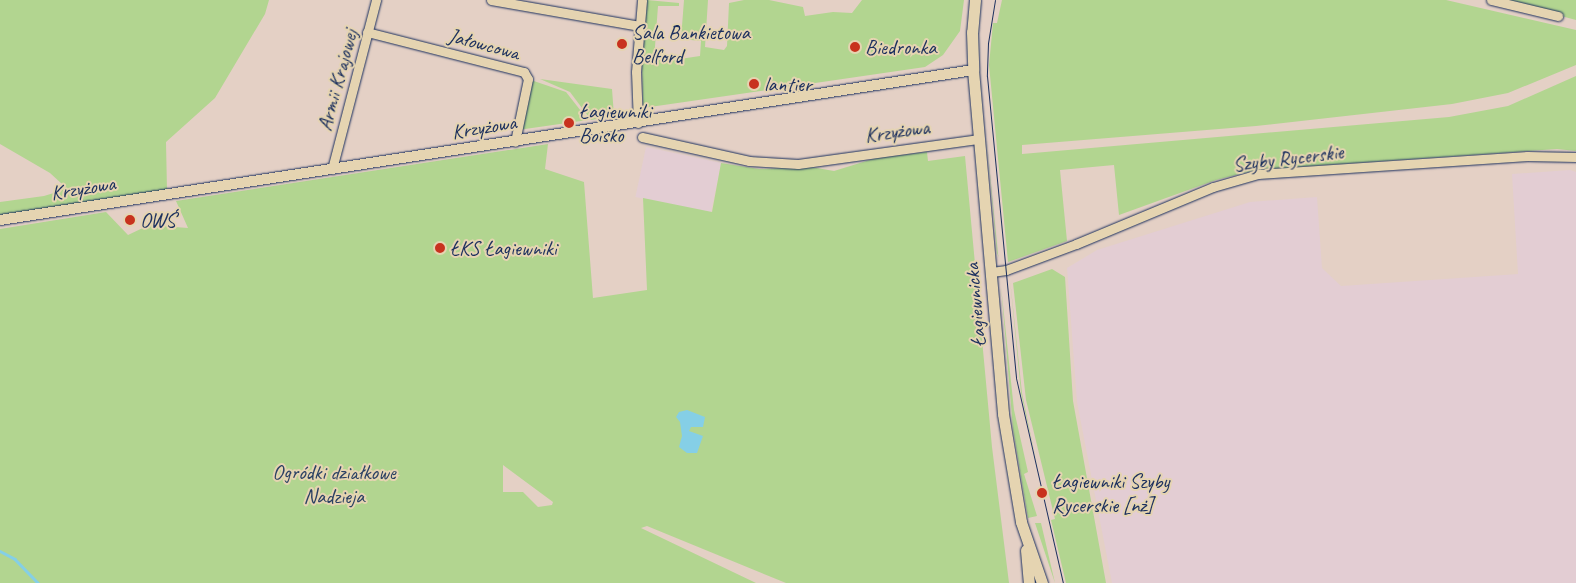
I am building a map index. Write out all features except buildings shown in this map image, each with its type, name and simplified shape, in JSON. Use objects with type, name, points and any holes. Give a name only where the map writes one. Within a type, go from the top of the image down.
[{"type":"main road","name":"Łagiewnicka","points":[[975,0],[972,32],[973,70],[1003,414],[1024,536],[1029,583]]},
{"type":"main road","name":"Łagiewnicka","points":[[1024,536],[1042,583]]},
{"type":"street","name":"Armii Krajowej","points":[[332,169],[376,0]]},
{"type":"street","points":[[491,0],[640,26]]},
{"type":"street","points":[[638,123],[636,72],[642,0]]},
{"type":"street","points":[[1491,0],[1558,16]]},
{"type":"street","name":"Jałowcowa","points":[[367,32],[524,72],[528,79],[515,142]]},
{"type":"street","name":"Krzyżowa","points":[[0,220],[973,70]]},
{"type":"street","name":"Krzyżowa","points":[[642,137],[749,161],[798,164],[979,139]]},
{"type":"street","name":"Szyby Rycerskie","points":[[992,272],[1006,270],[1071,246],[1213,187],[1258,174],[1527,156],[1576,157]]},
{"type":"shaded area","points":[[646,147],[721,163],[711,213],[635,197]]},
{"type":"shaded area","points":[[1570,170],[1576,172],[1576,583],[1112,583],[1077,402],[1067,268],[1097,250],[1250,202],[1317,197],[1322,268],[1341,286],[1518,274],[1512,174]]},
{"type":"green space","points":[[0,0],[269,0],[265,14],[215,98],[166,142],[167,190],[0,215],[0,202],[44,196],[57,192],[62,184],[50,173],[0,144]]},
{"type":"green space","points":[[647,0],[679,3],[679,6],[658,6],[654,60],[673,60],[700,56],[701,41],[681,39],[684,0],[708,0],[705,47],[724,50],[727,46],[729,3],[744,0],[769,0],[803,7],[805,16],[833,12],[852,13],[862,0],[964,0],[960,31],[943,55],[925,67],[643,108],[642,66]]},
{"type":"green space","points":[[1002,0],[1446,0],[1576,30],[1576,65],[1508,93],[1452,104],[1256,126],[1022,145],[1022,154],[1449,117],[1508,106],[1576,76],[1576,151],[1557,149],[1256,170],[1216,180],[1119,215],[1114,165],[1060,170],[1067,241],[1008,262],[989,65],[993,23],[997,23]]},
{"type":"green space","points":[[1502,0],[1576,0],[1576,20],[1509,2]]},
{"type":"green space","points":[[528,79],[566,92],[588,120],[518,130]]},
{"type":"green space","points":[[540,79],[612,89],[614,116],[591,120],[570,92]]},
{"type":"green space","points":[[986,133],[998,254],[999,258],[997,253]]},
{"type":"green space","name":"Ogródki działkowe Nadzieja","points":[[548,144],[545,169],[584,182],[593,298],[647,290],[643,198],[712,212],[721,163],[759,169],[811,167],[834,171],[876,158],[927,152],[928,161],[965,156],[992,447],[1009,583],[786,583],[647,526],[641,528],[756,583],[0,583],[0,229],[106,212],[128,235],[149,225],[188,228],[176,201]],"holes":[[[503,465],[553,502],[552,505],[538,507],[523,492],[503,492]]]},
{"type":"green space","points":[[1052,269],[1065,277],[1073,401],[1106,583],[1066,583],[1051,520],[1055,519],[1026,400],[1013,283]]},
{"type":"green space","points":[[1010,279],[1022,393],[1038,470],[1021,393]]},
{"type":"green space","points":[[1001,286],[1014,410],[1028,472],[1024,474],[1037,516],[1028,518],[1013,429]]},
{"type":"green space","points":[[1035,523],[1041,523],[1055,583]]},
{"type":"water","points":[[687,410],[705,417],[703,427],[691,427],[689,431],[703,436],[697,453],[687,453],[679,447],[682,436],[680,422],[676,417],[679,412]]},
{"type":"waterway","points":[[0,551],[15,559],[38,583]]},
{"type":"tram line","points":[[995,0],[988,43],[987,76],[1016,378],[1063,583]]},
{"type":"place","name":"Sala Bankietowa Belford","points":[[622,44]]},
{"type":"place","name":"Biedronka","points":[[855,47]]},
{"type":"place","name":"lantier","points":[[754,84]]},
{"type":"place","name":"Łagiewniki Boisko","points":[[569,123]]},
{"type":"place","name":"OWŚ","points":[[130,220]]},
{"type":"place","name":"ŁKS Łagiewniki","points":[[440,248]]},
{"type":"place","name":"Łagiewniki Szyby Rycerskie [nż]","points":[[1042,493]]}]
